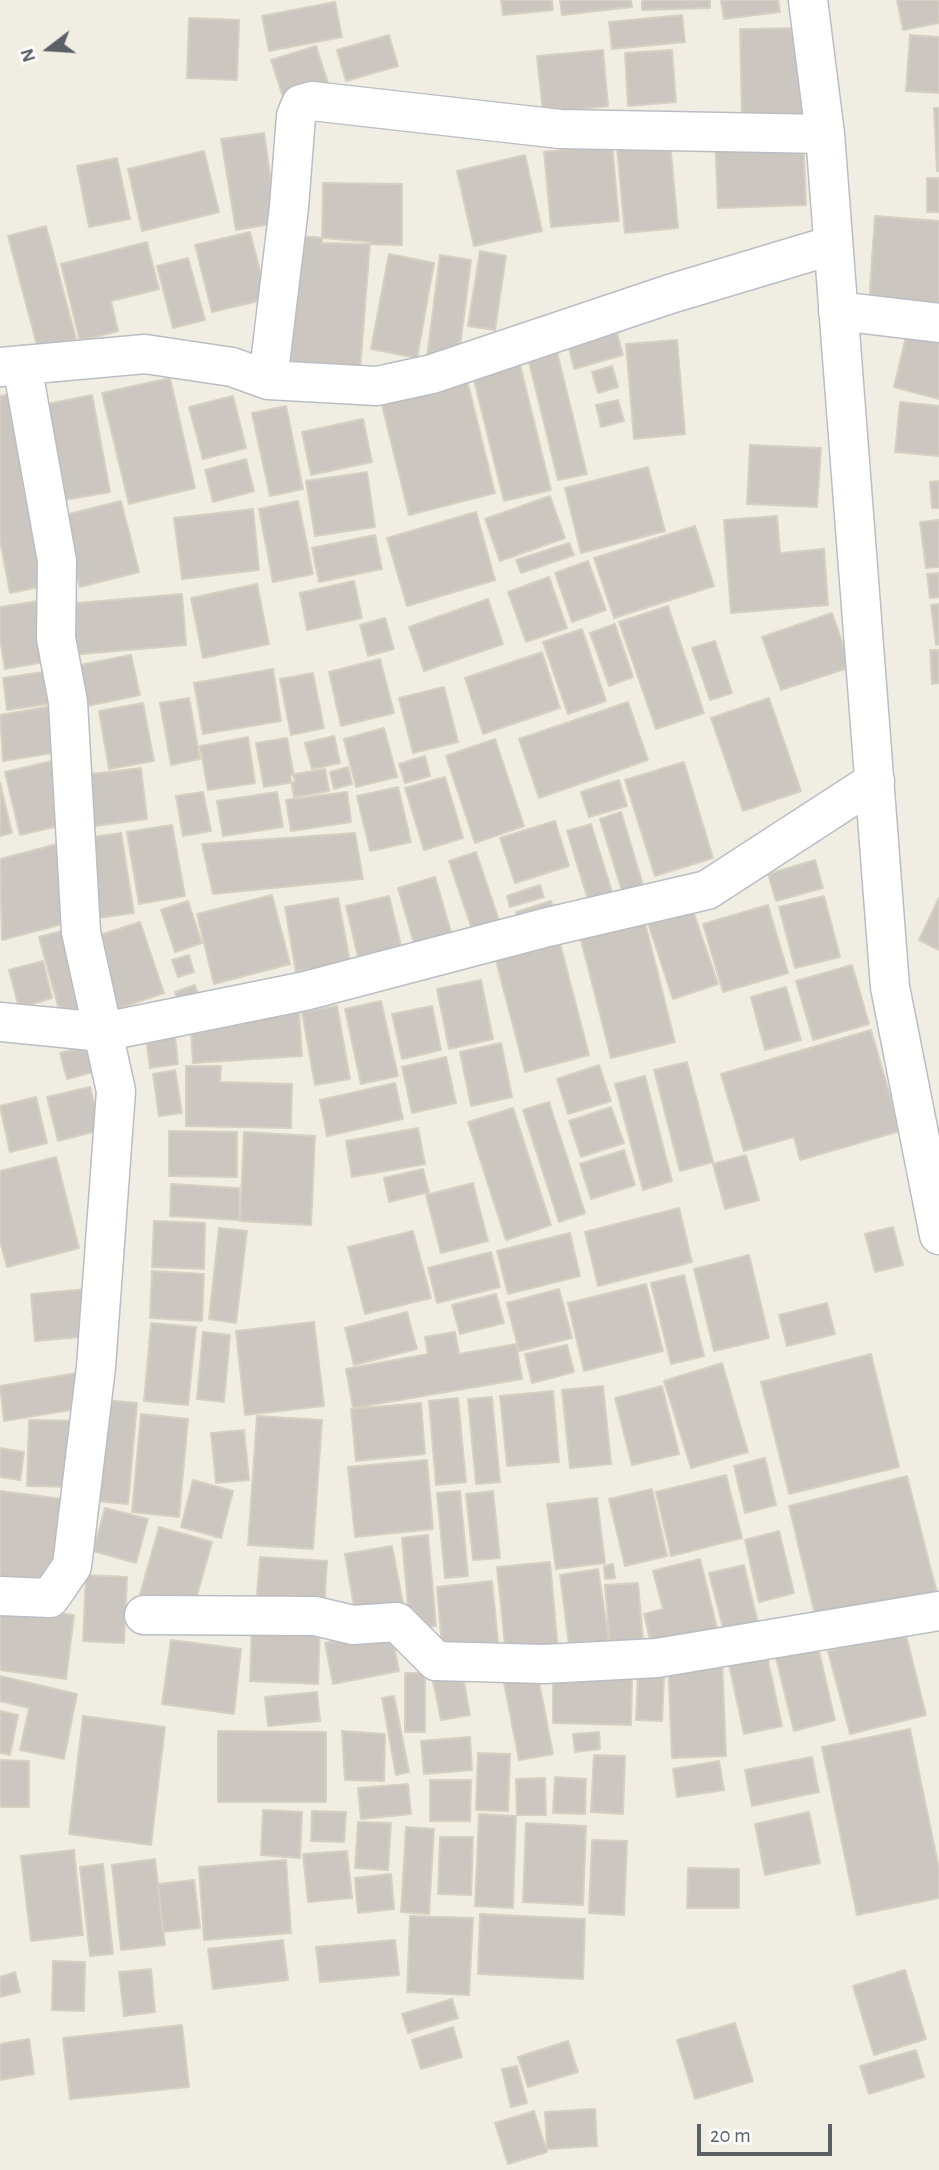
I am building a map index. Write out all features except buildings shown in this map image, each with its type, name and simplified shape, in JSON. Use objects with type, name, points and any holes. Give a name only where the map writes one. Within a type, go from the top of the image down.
[{"type":"street","points":[[808,0],[825,134],[890,987],[939,1235]]},
{"type":"street","points":[[268,380],[289,207],[296,116],[302,104],[312,101],[560,129],[825,134]]},
{"type":"street","points":[[0,1596],[50,1598],[72,1566],[96,1367],[116,1091],[81,932],[68,702],[56,638],[57,561],[11,366],[145,354],[232,367],[268,380],[377,386],[421,377],[670,294],[833,245]]},
{"type":"street","points":[[838,311],[939,323]]},
{"type":"street","points":[[0,1022],[103,1032],[305,991],[548,927],[707,890],[875,781]]},
{"type":"street","points":[[144,1615],[315,1616],[353,1625],[397,1622],[436,1661],[544,1664],[657,1657],[939,1611]]}]
